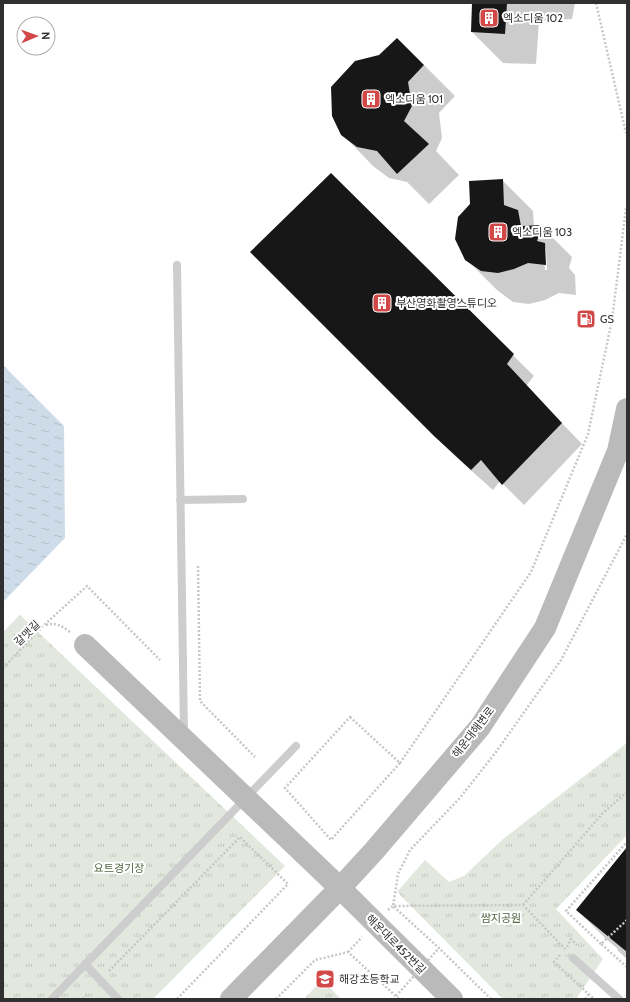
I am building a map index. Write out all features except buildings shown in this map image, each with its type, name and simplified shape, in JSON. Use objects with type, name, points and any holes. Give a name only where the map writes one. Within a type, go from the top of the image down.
[{"type":"main road","name":"해운대해변로","points":[[231,999],[340,888],[374,851],[480,727],[545,628],[618,451],[627,409]]},
{"type":"main road","name":"해운대로452번길","points":[[85,645],[340,888],[452,999]]},
{"type":"lane","points":[[177,265],[184,740]]},
{"type":"lane","points":[[180,500],[243,500]]},
{"type":"lane","points":[[52,999],[296,746]]},
{"type":"lane","points":[[573,958],[619,999]]},
{"type":"lane","points":[[85,964],[118,999]]},
{"type":"path","points":[[596,3],[626,133]]},
{"type":"path","points":[[400,764],[350,717],[285,788],[331,840],[400,764],[531,572],[588,434],[612,320],[626,208]]},
{"type":"path","points":[[393,906],[398,874],[410,850],[459,799],[496,752],[561,660],[627,534]]},
{"type":"path","points":[[198,566],[200,701],[255,757]]},
{"type":"path","points":[[43,626],[87,586],[160,660]]},
{"type":"path","name":"갈맷길","points":[[3,668],[43,626],[50,624],[62,626],[85,645]]},
{"type":"path","points":[[523,905],[603,813],[627,792]]},
{"type":"path","points":[[108,973],[240,837],[288,884],[176,999]]},
{"type":"path","points":[[627,842],[566,911],[627,967]]},
{"type":"path","points":[[393,906],[523,905],[565,949]]},
{"type":"path","points":[[393,906],[491,999]]},
{"type":"path","points":[[601,944],[627,920]]},
{"type":"path","points":[[396,996],[439,948]]},
{"type":"path","points":[[276,999],[315,960],[348,952],[399,999]]},
{"type":"path","points":[[83,999],[88,993]]},
{"type":"path","points":[[585,999],[589,994]]},
{"type":"green space","name":"요트경기장","points":[[20,615],[285,866],[153,999],[3,999],[3,632]]},
{"type":"green space","name":"쌈지공원","points":[[627,743],[627,835],[556,909],[603,959],[576,999],[503,999],[397,892],[425,860],[449,882],[464,876],[503,839]]},
{"type":"green space","points":[[322,980],[341,999],[304,999]]},
{"type":"water","points":[[3,365],[64,426],[65,538],[3,602]]},
{"type":"place","name":"엑소디움 102","points":[[489,18]]},
{"type":"place","name":"엑소디움 101","points":[[371,99]]},
{"type":"place","name":"엑소디움 103","points":[[498,232]]},
{"type":"place","name":"부산영화촬영스튜디오","points":[[382,303]]},
{"type":"place","name":"GS","points":[[586,319]]},
{"type":"place","name":"해강초등학교","points":[[325,979]]}]
